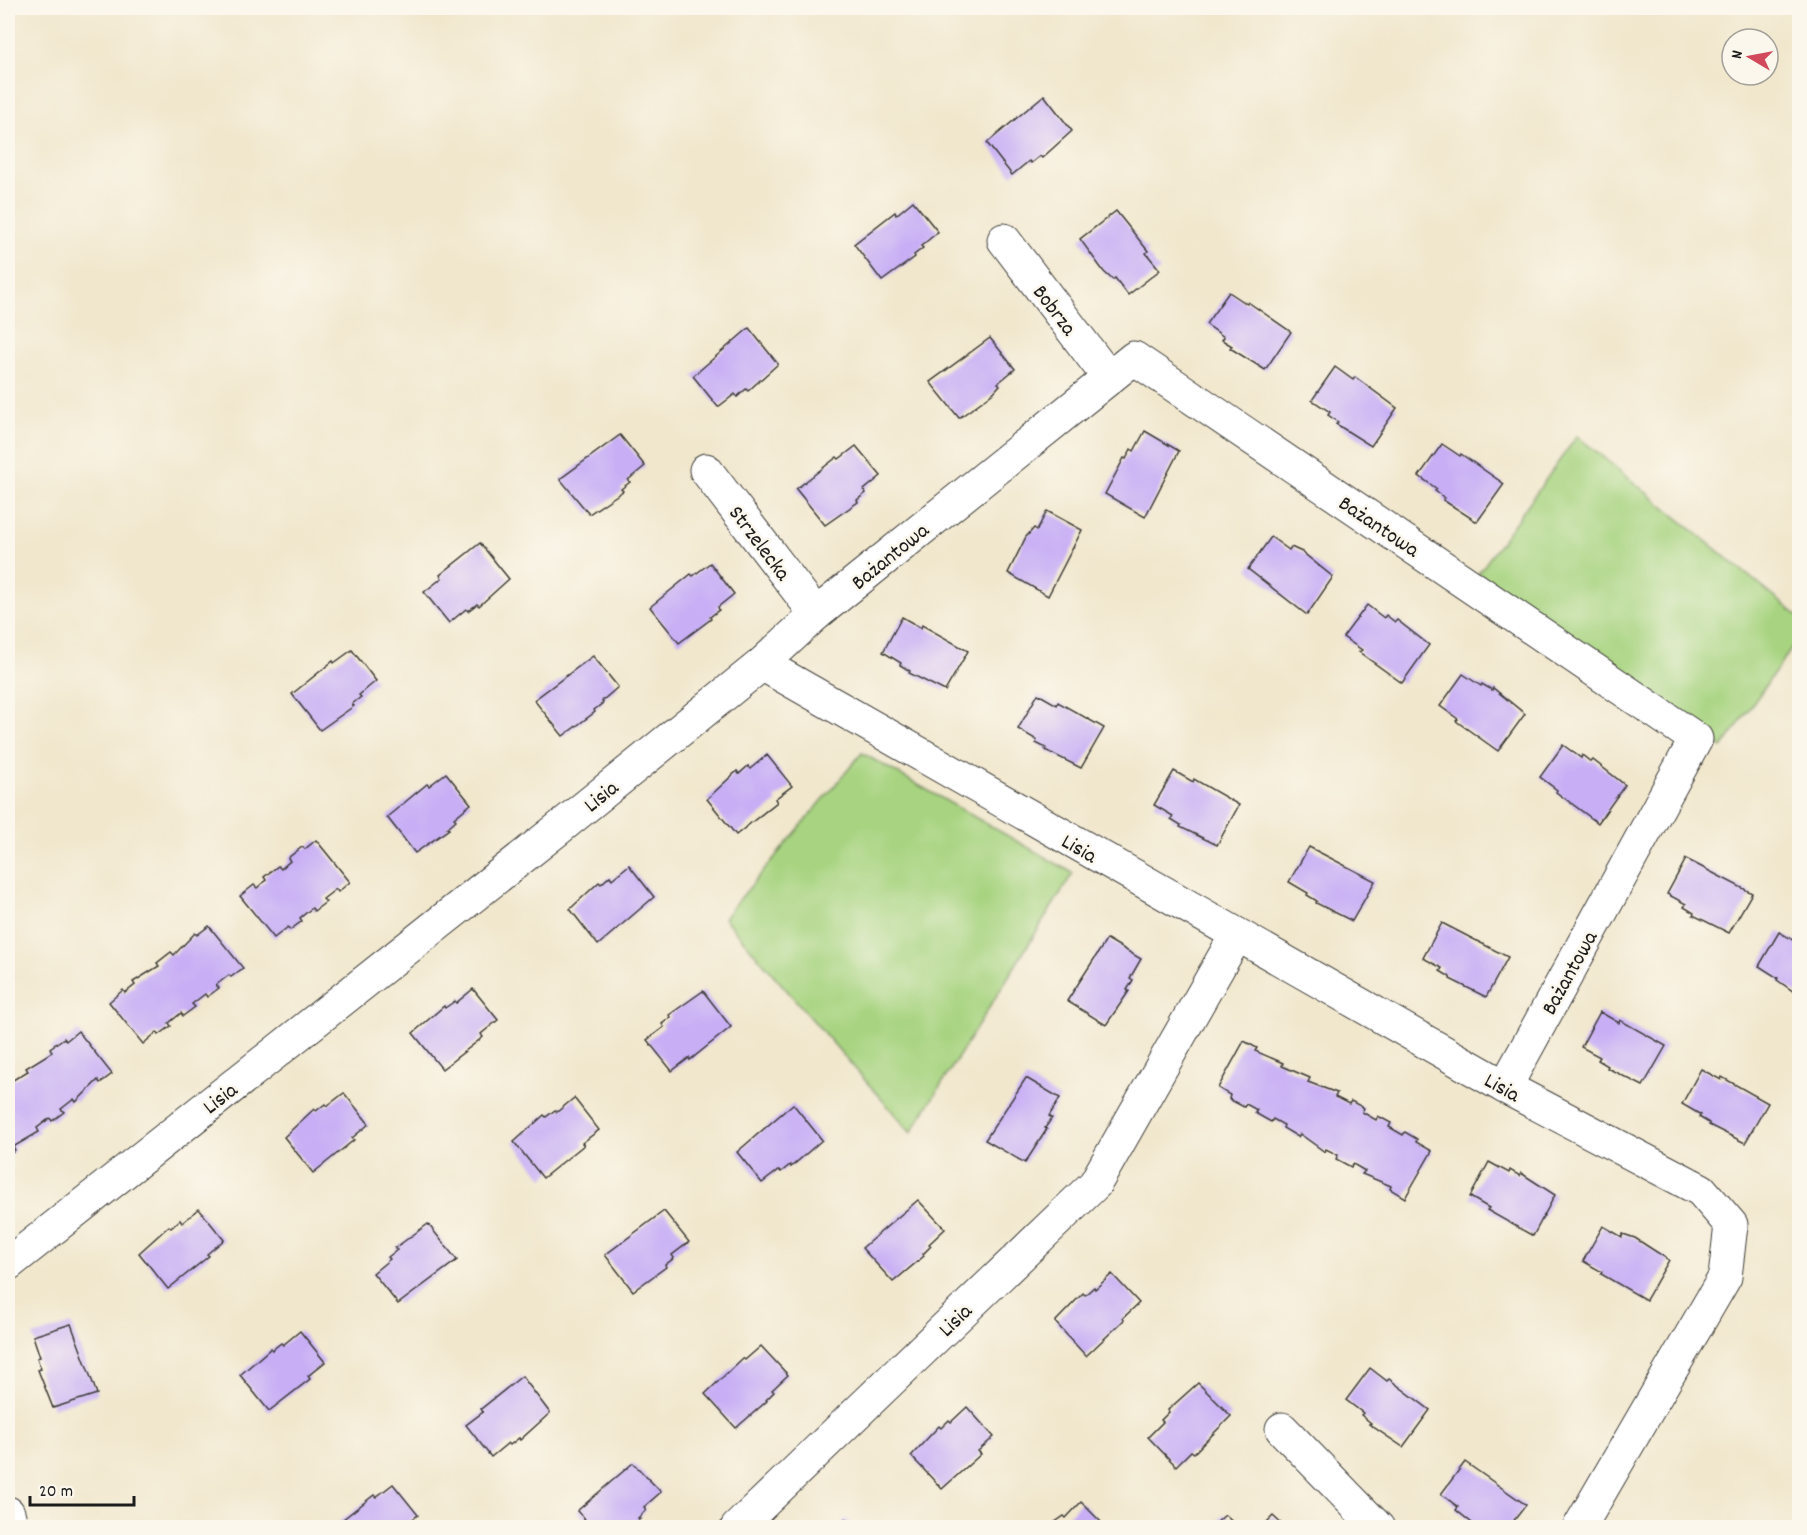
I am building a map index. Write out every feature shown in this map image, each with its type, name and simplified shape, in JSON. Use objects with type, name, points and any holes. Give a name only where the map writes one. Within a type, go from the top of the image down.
[{"type":"street","name":"Bobrza","points":[[1004,240],[1109,378]]},
{"type":"street","name":"Bażantowa","points":[[762,664],[816,614],[1134,358],[1696,739],[1505,1087]]},
{"type":"street","name":"Strzelecka","points":[[706,470],[816,614]]},
{"type":"street","name":"Lisia","points":[[8,1264],[558,829],[762,664],[1236,936],[1505,1087],[1701,1190],[1731,1225],[1725,1277],[1579,1527]]},
{"type":"street","name":"Lisia","points":[[737,1527],[1095,1184],[1236,936]]},
{"type":"street","points":[[1282,1429],[1378,1527]]},
{"type":"street","points":[[8,1513],[12,1527]]},
{"type":"green space","points":[[1577,436],[1799,617],[1799,638],[1722,748],[1478,574]]},
{"type":"green space","points":[[862,753],[1073,873],[911,1133],[724,918]]},
{"type":"building","points":[[1044,95],[1072,131],[1042,158],[1040,156],[1031,163],[1029,161],[1012,175],[987,143]]},
{"type":"building","points":[[913,201],[938,232],[921,246],[923,248],[914,255],[915,257],[882,281],[854,244]]},
{"type":"building","points":[[1116,211],[1160,270],[1128,295],[1115,278],[1113,280],[1104,272],[1080,239]]},
{"type":"building","points":[[1229,292],[1247,304],[1248,302],[1291,332],[1265,370],[1230,348],[1232,346],[1222,340],[1224,337],[1206,324]]},
{"type":"building","points":[[749,328],[778,364],[748,391],[746,389],[737,397],[735,394],[718,407],[693,376]]},
{"type":"building","points":[[990,338],[1015,369],[998,383],[1000,385],[992,394],[959,418],[930,382]]},
{"type":"building","points":[[1335,367],[1353,380],[1355,377],[1397,408],[1371,446],[1336,424],[1338,422],[1328,415],[1330,412],[1312,400]]},
{"type":"building","points":[[1145,431],[1179,451],[1145,517],[1105,494],[1124,458],[1126,459],[1131,449],[1134,451]]},
{"type":"building","points":[[620,435],[645,466],[628,480],[630,482],[621,489],[623,491],[589,514],[560,479]]},
{"type":"building","points":[[1442,444],[1460,456],[1461,454],[1504,484],[1477,522],[1443,500],[1445,498],[1435,491],[1437,489],[1419,476]]},
{"type":"building","points":[[856,446],[881,476],[864,490],[866,493],[857,500],[858,502],[825,525],[796,489],[837,457],[839,459]]},
{"type":"building","points":[[1047,511],[1082,530],[1048,596],[1008,573],[1026,537],[1034,528],[1037,530]]},
{"type":"building","points":[[1271,537],[1289,550],[1291,547],[1302,552],[1333,577],[1307,615],[1248,569]]},
{"type":"building","points":[[480,543],[509,579],[479,606],[477,604],[468,611],[466,609],[449,623],[424,592],[442,578],[440,575]]},
{"type":"building","points":[[710,563],[734,594],[718,607],[719,610],[710,617],[711,619],[679,643],[650,607],[691,574],[693,576]]},
{"type":"building","points":[[1367,605],[1384,618],[1386,615],[1395,622],[1397,620],[1429,645],[1402,683],[1359,652],[1362,650],[1343,637]]},
{"type":"building","points":[[902,617],[921,628],[922,625],[968,651],[945,691],[909,673],[910,671],[900,665],[901,663],[883,652]]},
{"type":"building","points":[[352,650],[376,681],[359,695],[361,697],[352,704],[354,706],[320,730],[292,694],[333,661],[334,663]]},
{"type":"building","points":[[593,656],[618,687],[602,701],[603,703],[594,710],[595,712],[563,736],[534,700]]},
{"type":"building","points":[[1463,674],[1481,686],[1482,684],[1492,690],[1493,688],[1525,714],[1498,751],[1456,721],[1458,719],[1440,706]]},
{"type":"building","points":[[1038,694],[1057,705],[1058,702],[1104,728],[1081,768],[1045,750],[1046,748],[1036,743],[1037,740],[1018,729]]},
{"type":"building","points":[[1563,745],[1581,758],[1582,755],[1591,762],[1593,760],[1625,785],[1598,823],[1556,792],[1557,790],[1540,777]]},
{"type":"building","points":[[767,755],[792,786],[775,799],[777,802],[736,835],[707,799],[737,771],[739,774],[748,766],[750,769]]},
{"type":"building","points":[[1174,771],[1193,782],[1194,779],[1239,805],[1217,845],[1180,827],[1181,825],[1171,819],[1173,816],[1154,805]]},
{"type":"building","points":[[446,773],[471,804],[454,818],[456,820],[447,828],[449,829],[415,853],[387,817],[427,784],[429,786]]},
{"type":"building","points":[[316,840],[350,882],[338,892],[336,889],[323,899],[326,902],[314,911],[312,908],[300,918],[302,921],[290,930],[288,927],[274,938],[240,896],[254,885],[257,888],[266,880],[264,877],[278,866],[281,869],[290,861],[288,858]]},
{"type":"building","points":[[1309,847],[1375,881],[1352,921],[1316,903],[1317,901],[1307,895],[1308,893],[1289,882]]},
{"type":"building","points":[[1686,859],[1752,893],[1729,933],[1693,915],[1694,913],[1684,907],[1686,904],[1667,894]]},
{"type":"building","points":[[629,865],[654,897],[598,945],[570,909],[599,882],[601,884],[610,876],[612,879]]},
{"type":"building","points":[[1442,923],[1508,957],[1486,997],[1450,979],[1440,971],[1442,968],[1423,958]]},
{"type":"building","points":[[209,926],[243,968],[231,977],[229,975],[216,985],[219,988],[207,997],[205,994],[192,1004],[195,1007],[183,1016],[181,1013],[169,1023],[171,1026],[159,1035],[157,1032],[143,1044],[109,1002],[123,990],[125,993],[135,985],[133,982],[159,966],[157,963],[171,952],[174,955],[195,933],[197,935]]},
{"type":"building","points":[[1779,932],[1798,943],[1800,941],[1800,996],[1759,966]]},
{"type":"building","points":[[1107,939],[1141,959],[1130,978],[1133,980],[1127,990],[1129,991],[1106,1025],[1067,1001]]},
{"type":"building","points":[[8,968],[14,976],[8,981]]},
{"type":"building","points":[[473,989],[498,1020],[481,1034],[483,1037],[442,1069],[413,1033],[444,1006],[445,1008],[455,1001],[456,1003]]},
{"type":"building","points":[[703,991],[731,1027],[690,1060],[689,1058],[672,1071],[647,1040],[664,1027],[662,1024],[671,1017],[669,1015]]},
{"type":"building","points":[[1600,1012],[1619,1023],[1620,1020],[1666,1046],[1643,1086],[1607,1068],[1608,1066],[1598,1060],[1600,1057],[1581,1047]]},
{"type":"building","points":[[78,1031],[112,1074],[100,1083],[98,1080],[76,1102],[74,1099],[61,1109],[64,1112],[52,1121],[50,1118],[37,1128],[39,1132],[13,1147],[15,1150],[8,1157],[8,1083],[28,1071],[26,1068],[52,1052],[50,1048],[64,1038],[66,1041]]},
{"type":"building","points":[[1244,1041],[1257,1048],[1255,1051],[1310,1078],[1308,1082],[1337,1093],[1335,1097],[1349,1104],[1351,1101],[1364,1108],[1362,1112],[1376,1120],[1378,1116],[1391,1123],[1389,1127],[1403,1135],[1405,1132],[1417,1139],[1416,1142],[1432,1151],[1405,1198],[1390,1189],[1391,1186],[1362,1174],[1365,1171],[1353,1164],[1351,1167],[1336,1159],[1338,1155],[1326,1149],[1325,1152],[1300,1134],[1298,1137],[1283,1128],[1284,1125],[1273,1119],[1271,1122],[1255,1113],[1257,1110],[1246,1104],[1244,1107],[1229,1099],[1230,1095],[1218,1088]]},
{"type":"building","points":[[1701,1069],[1721,1080],[1722,1077],[1768,1103],[1745,1143],[1709,1125],[1699,1117],[1701,1115],[1682,1104]]},
{"type":"building","points":[[1026,1078],[1060,1098],[1049,1116],[1052,1118],[1045,1128],[1047,1129],[1025,1163],[985,1140]]},
{"type":"building","points":[[344,1093],[369,1124],[352,1138],[354,1140],[313,1173],[284,1137],[314,1109],[316,1111],[325,1104],[327,1106]]},
{"type":"building","points":[[574,1098],[599,1130],[543,1178],[514,1142],[544,1115],[546,1117],[555,1110],[557,1112]]},
{"type":"building","points":[[793,1104],[822,1140],[791,1167],[790,1165],[781,1172],[779,1170],[762,1183],[737,1152]]},
{"type":"building","points":[[1489,1162],[1509,1173],[1510,1170],[1520,1176],[1521,1173],[1555,1195],[1533,1236],[1487,1210],[1489,1208],[1470,1197]]},
{"type":"building","points":[[918,1200],[945,1229],[929,1244],[931,1246],[923,1254],[924,1256],[893,1282],[862,1248]]},
{"type":"building","points":[[199,1209],[224,1240],[207,1254],[209,1256],[168,1289],[139,1253],[169,1226],[171,1228],[180,1220],[182,1223]]},
{"type":"building","points":[[664,1211],[689,1242],[672,1255],[674,1258],[665,1265],[666,1267],[633,1291],[605,1255]]},
{"type":"building","points":[[428,1224],[457,1260],[398,1304],[373,1273],[390,1259],[388,1257],[397,1250],[395,1248]]},
{"type":"building","points":[[1603,1226],[1622,1237],[1623,1234],[1635,1238],[1669,1260],[1646,1300],[1583,1261]]},
{"type":"building","points":[[1112,1274],[1139,1303],[1086,1356],[1055,1322],[1083,1293],[1085,1295],[1094,1287],[1095,1289]]},
{"type":"building","points":[[71,1324],[97,1394],[53,1408],[38,1370],[41,1369],[37,1358],[40,1357],[33,1336]]},
{"type":"building","points":[[300,1331],[325,1362],[308,1376],[310,1379],[269,1411],[240,1375],[271,1348],[272,1350],[281,1343],[283,1345]]},
{"type":"building","points":[[761,1346],[788,1375],[772,1390],[774,1392],[767,1401],[736,1428],[705,1394],[743,1358],[745,1360]]},
{"type":"building","points":[[1370,1368],[1387,1381],[1389,1379],[1430,1410],[1403,1447],[1369,1424],[1371,1423],[1361,1415],[1363,1413],[1346,1400]]},
{"type":"building","points":[[522,1376],[550,1413],[520,1440],[519,1438],[510,1445],[508,1443],[491,1457],[466,1425],[483,1412],[481,1409]]},
{"type":"building","points":[[1198,1383],[1231,1416],[1194,1453],[1191,1451],[1176,1466],[1148,1437],[1163,1422],[1161,1420],[1169,1412],[1168,1410]]},
{"type":"building","points":[[967,1407],[994,1437],[978,1451],[981,1454],[942,1489],[911,1456],[939,1426],[941,1428],[949,1420],[951,1422]]},
{"type":"building","points":[[1465,1462],[1526,1505],[1509,1527],[1477,1527],[1456,1510],[1458,1507],[1441,1494]]},
{"type":"building","points":[[633,1463],[661,1492],[644,1507],[646,1510],[631,1527],[592,1527],[577,1511]]},
{"type":"building","points":[[393,1484],[418,1515],[402,1527],[333,1527],[374,1495],[376,1497]]},
{"type":"building","points":[[1081,1502],[1106,1527],[1048,1527],[1064,1516],[1066,1518]]},
{"type":"building","points":[[1225,1515],[1238,1527],[1212,1527]]},
{"type":"building","points":[[1273,1516],[1285,1527],[1262,1527]]},
{"type":"building","points":[[846,1519],[854,1527],[837,1527]]}]
